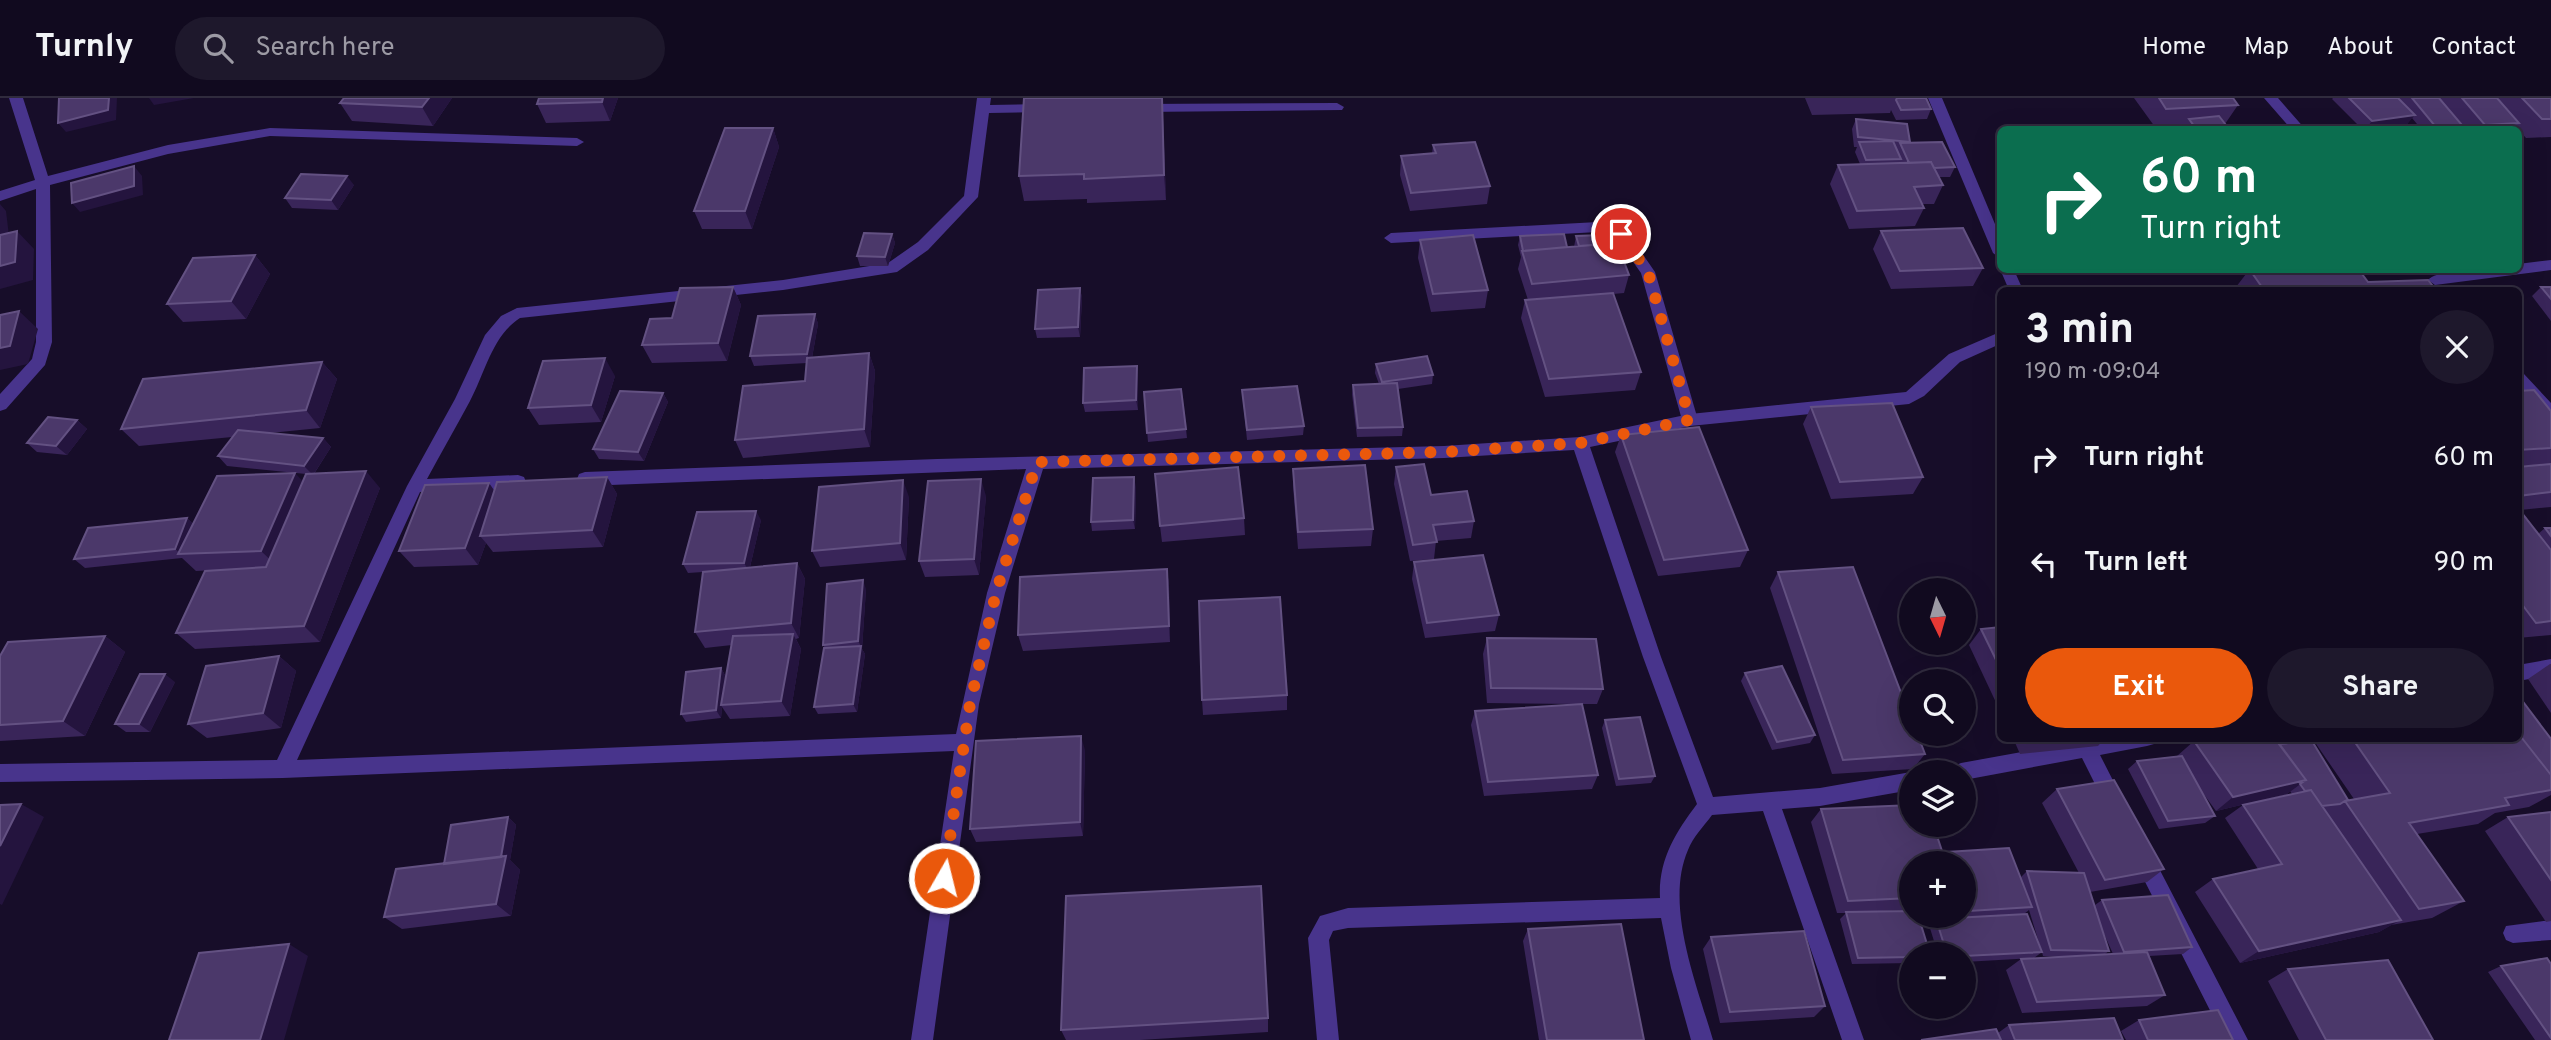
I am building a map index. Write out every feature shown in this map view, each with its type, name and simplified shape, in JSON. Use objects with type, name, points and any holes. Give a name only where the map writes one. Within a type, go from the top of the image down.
[{"type":"street","points":[[0,405],[38,361],[44,342],[43,182],[16,98]]},
{"type":"street","points":[[1935,98],[1997,246]]},
{"type":"street","points":[[2271,98],[2296,126]]},
{"type":"street","points":[[283,769],[415,486],[463,399],[493,335],[506,320],[517,313],[783,285],[892,268],[923,246],[971,197],[984,103],[1064,108]]},
{"type":"street","points":[[1131,108],[1184,103],[1337,107]]},
{"type":"street","points":[[0,196],[43,182],[222,138],[270,132],[577,142]]},
{"type":"street","points":[[1391,238],[1598,227],[1621,234],[1648,272],[1690,420]]},
{"type":"street","points":[[2522,269],[2551,265]]},
{"type":"street","points":[[2434,280],[2493,273]]},
{"type":"street","points":[[566,480],[1037,462],[1444,452],[1580,443],[1690,420],[1909,398],[1922,391],[1940,369],[1956,357],[1997,339]]},
{"type":"street","points":[[2522,382],[2551,413]]},
{"type":"street","points":[[1580,443],[1652,657],[1707,806]]},
{"type":"street","points":[[922,1040],[962,742],[996,593],[1037,462]]},
{"type":"street","points":[[415,486],[539,481]]},
{"type":"street","points":[[2522,672],[2551,667]]},
{"type":"street","points":[[0,773],[283,769],[962,742]]},
{"type":"street","points":[[1976,769],[2125,742]]},
{"type":"street","points":[[2087,749],[2237,1040]]},
{"type":"street","points":[[1707,806],[1820,797],[1899,783]]},
{"type":"street","points":[[1769,801],[1853,1040]]},
{"type":"street","points":[[1702,1040],[1668,908],[1668,883],[1679,846],[1707,806]]},
{"type":"street","points":[[1328,1040],[1318,938],[1327,923],[1348,918],[1668,908]]},
{"type":"street","points":[[2513,933],[2551,930]]},
{"type":"building","points":[[59,98],[109,98],[108,110],[58,123]]},
{"type":"building","points":[[344,98],[429,98],[422,107],[340,103]]},
{"type":"building","points":[[539,98],[603,98],[602,102],[537,104]]},
{"type":"building","points":[[1024,98],[1162,98],[1164,175],[1084,179],[1084,174],[1019,176]]},
{"type":"building","points":[[1897,98],[1926,98],[1931,109],[1901,110]]},
{"type":"building","points":[[2159,98],[2233,98],[2238,105],[2166,109]]},
{"type":"building","points":[[2349,98],[2398,98],[2415,115],[2372,121]]},
{"type":"building","points":[[2412,98],[2439,98],[2462,125],[2435,126]]},
{"type":"building","points":[[2462,98],[2497,98],[2519,123],[2485,125]]},
{"type":"building","points":[[2522,98],[2551,98],[2551,119],[2542,119]]},
{"type":"building","points":[[2219,116],[2227,126],[2194,126],[2189,119]]},
{"type":"building","points":[[1856,119],[1907,124],[1910,142],[1858,137]]},
{"type":"building","points":[[725,128],[773,128],[745,211],[694,211]]},
{"type":"building","points":[[1893,141],[1901,159],[1866,160],[1859,142]]},
{"type":"building","points":[[1475,142],[1490,186],[1411,193],[1401,156],[1436,153],[1433,145]]},
{"type":"building","points":[[1942,142],[1955,167],[1934,168],[1931,162],[1909,163],[1900,143]]},
{"type":"building","points":[[1931,162],[1943,185],[1914,187],[1924,208],[1857,211],[1838,165]]},
{"type":"building","points":[[134,166],[134,186],[72,203],[71,183]]},
{"type":"building","points":[[301,174],[347,176],[331,200],[285,198]]},
{"type":"building","points":[[1963,228],[1983,268],[1900,271],[1881,231]]},
{"type":"building","points":[[17,231],[15,262],[0,266],[0,235]]},
{"type":"building","points":[[864,233],[892,234],[885,257],[857,256]]},
{"type":"building","points":[[1564,234],[1567,247],[1523,251],[1520,236]]},
{"type":"building","points":[[1629,234],[1633,250],[1620,250],[1617,243],[1579,246],[1576,236]]},
{"type":"building","points":[[1473,235],[1488,290],[1433,294],[1420,240]]},
{"type":"building","points":[[1617,243],[1629,275],[1532,284],[1522,251]]},
{"type":"building","points":[[255,255],[231,301],[167,304],[193,258]]},
{"type":"building","points":[[2252,273],[2361,273],[2368,282],[2428,280],[2434,287],[2262,287]]},
{"type":"building","points":[[733,287],[718,343],[642,345],[650,319],[672,318],[680,288]]},
{"type":"building","points":[[2541,287],[2551,287],[2551,299]]},
{"type":"building","points":[[1080,288],[1078,327],[1035,329],[1038,290]]},
{"type":"building","points":[[1613,293],[1641,372],[1549,379],[1525,300]]},
{"type":"building","points":[[19,311],[10,346],[0,348],[0,315]]},
{"type":"building","points":[[815,314],[807,354],[750,356],[758,316]]},
{"type":"building","points":[[869,353],[864,429],[735,440],[743,386],[805,381],[807,358]]},
{"type":"building","points":[[1427,356],[1433,375],[1382,382],[1376,364]]},
{"type":"building","points":[[605,358],[591,405],[528,408],[543,361]]},
{"type":"building","points":[[322,362],[306,410],[121,429],[143,379]]},
{"type":"building","points":[[1137,366],[1136,400],[1083,403],[1084,368]]},
{"type":"building","points":[[1397,383],[1403,427],[1358,428],[1353,385]]},
{"type":"building","points":[[1297,386],[1304,426],[1247,430],[1242,390]]},
{"type":"building","points":[[1181,389],[1186,429],[1147,433],[1144,392]]},
{"type":"building","points":[[2534,390],[2551,411],[2551,448],[2522,450],[2522,391]]},
{"type":"building","points":[[620,391],[663,393],[638,452],[593,449]]},
{"type":"building","points":[[1892,403],[1923,477],[1840,482],[1811,407]]},
{"type":"building","points":[[48,417],[77,420],[56,446],[27,443]]},
{"type":"building","points":[[1699,427],[1748,550],[1664,560],[1621,435]]},
{"type":"building","points":[[238,430],[323,438],[304,466],[218,456]]},
{"type":"building","points":[[1424,464],[1431,495],[1467,491],[1474,521],[1433,525],[1437,542],[1413,545],[1396,467]]},
{"type":"building","points":[[2551,464],[2551,492],[2522,496],[2522,467]]},
{"type":"building","points":[[1365,465],[1373,529],[1298,532],[1293,469]]},
{"type":"building","points":[[1238,467],[1244,518],[1160,526],[1155,474]]},
{"type":"building","points":[[366,471],[304,626],[176,633],[205,571],[266,567],[306,474]]},
{"type":"building","points":[[295,473],[261,551],[178,554],[217,476]]},
{"type":"building","points":[[607,477],[592,530],[480,536],[497,482]]},
{"type":"building","points":[[1134,477],[1133,520],[1091,522],[1093,478]]},
{"type":"building","points":[[981,479],[974,559],[919,561],[928,481]]},
{"type":"building","points":[[903,480],[900,543],[812,551],[819,487]]},
{"type":"building","points":[[489,483],[465,548],[399,551],[425,485]]},
{"type":"building","points":[[756,511],[744,563],[683,564],[697,512]]},
{"type":"building","points":[[2522,513],[2551,550],[2551,621],[2536,623],[2522,604]]},
{"type":"building","points":[[187,518],[175,549],[74,559],[88,528]]},
{"type":"building","points":[[1483,555],[1499,615],[1427,623],[1414,562]]},
{"type":"building","points":[[797,563],[791,623],[695,632],[703,572]]},
{"type":"building","points":[[1853,567],[1899,688],[1899,746],[1922,746],[1925,754],[1843,760],[1778,572]]},
{"type":"building","points":[[1167,569],[1169,626],[1018,635],[1020,577]]},
{"type":"building","points":[[863,580],[858,641],[823,645],[827,584]]},
{"type":"building","points":[[1280,597],[1287,695],[1202,700],[1199,601]]},
{"type":"building","points":[[1997,627],[1997,662],[1981,629]]},
{"type":"building","points":[[793,634],[781,701],[721,705],[733,636]]},
{"type":"building","points":[[105,636],[63,721],[0,725],[0,656],[8,642]]},
{"type":"building","points":[[1487,638],[1596,639],[1603,689],[1491,688]]},
{"type":"building","points":[[861,646],[853,704],[814,707],[824,648]]},
{"type":"building","points":[[279,656],[263,713],[188,724],[206,666]]},
{"type":"building","points":[[1782,666],[1815,735],[1777,742],[1745,673]]},
{"type":"building","points":[[721,668],[716,710],[681,714],[686,672]]},
{"type":"building","points":[[140,674],[165,674],[139,724],[115,724]]},
{"type":"building","points":[[2522,700],[2551,739],[2551,775],[2522,738]]},
{"type":"building","points":[[1582,704],[1598,775],[1488,782],[1475,711]]},
{"type":"building","points":[[1640,717],[1655,776],[1619,779],[1605,720]]},
{"type":"building","points":[[1081,736],[1080,822],[970,829],[976,741]]},
{"type":"building","points":[[2522,738],[2551,775],[2551,790],[2505,798],[2509,805],[2409,823],[2464,901],[2419,909],[2345,801],[2390,793],[2355,742],[2522,742]]},
{"type":"building","points":[[2195,742],[2278,742],[2306,780],[2233,797]]},
{"type":"building","points":[[2313,742],[2348,800],[2322,806],[2311,790],[2305,791],[2300,784],[2306,780],[2279,744]]},
{"type":"building","points":[[2182,756],[2215,816],[2168,821],[2137,761]]},
{"type":"building","points":[[2114,780],[2164,869],[2105,880],[2057,789]]},
{"type":"building","points":[[2311,790],[2401,920],[2259,951],[2213,879],[2282,864],[2243,805]]},
{"type":"building","points":[[21,804],[0,846],[0,805]]},
{"type":"building","points":[[1899,806],[1899,837],[1937,837],[1942,851],[1899,851],[1899,899],[1848,901],[1821,809]]},
{"type":"building","points":[[2551,812],[2551,880],[2508,817]]},
{"type":"building","points":[[508,817],[501,857],[444,864],[451,825]]},
{"type":"building","points":[[2009,848],[2032,907],[1976,911],[1976,851],[1962,851]]},
{"type":"building","points":[[506,856],[496,904],[384,917],[396,869]]},
{"type":"building","points":[[2027,871],[2084,873],[2109,951],[2051,950]]},
{"type":"building","points":[[1261,886],[1268,1018],[1061,1030],[1066,896]]},
{"type":"building","points":[[2168,895],[2192,947],[2124,952],[2102,900]]},
{"type":"building","points":[[1899,911],[1899,928],[1922,928],[1926,942],[1899,942],[1899,957],[1858,958],[1846,912]]},
{"type":"building","points":[[2027,914],[2042,952],[1976,955],[1976,942],[1943,942],[1939,928],[1976,928],[1976,917]]},
{"type":"building","points":[[1621,924],[1644,1040],[1547,1040],[1528,929]]},
{"type":"building","points":[[1804,931],[1825,1006],[1730,1012],[1711,937]]},
{"type":"building","points":[[289,944],[260,1040],[169,1040],[199,953]]},
{"type":"building","points":[[2147,952],[2165,995],[2037,1002],[2021,959]]},
{"type":"building","points":[[2547,958],[2551,964],[2551,1038],[2501,966]]},
{"type":"building","points":[[2388,960],[2433,1040],[2326,1040],[2288,969]]},
{"type":"building","points":[[2218,1010],[2233,1040],[2148,1040],[2139,1020]]},
{"type":"building","points":[[2114,1018],[2123,1040],[2015,1040],[2009,1025]]},
{"type":"building","points":[[1996,1029],[2001,1040],[1921,1040]]},
{"type":"route","points":[[944,878],[962,742],[970,704],[996,593],[1037,462],[1444,452],[1580,443],[1690,420],[1648,272],[1621,234]]}]
